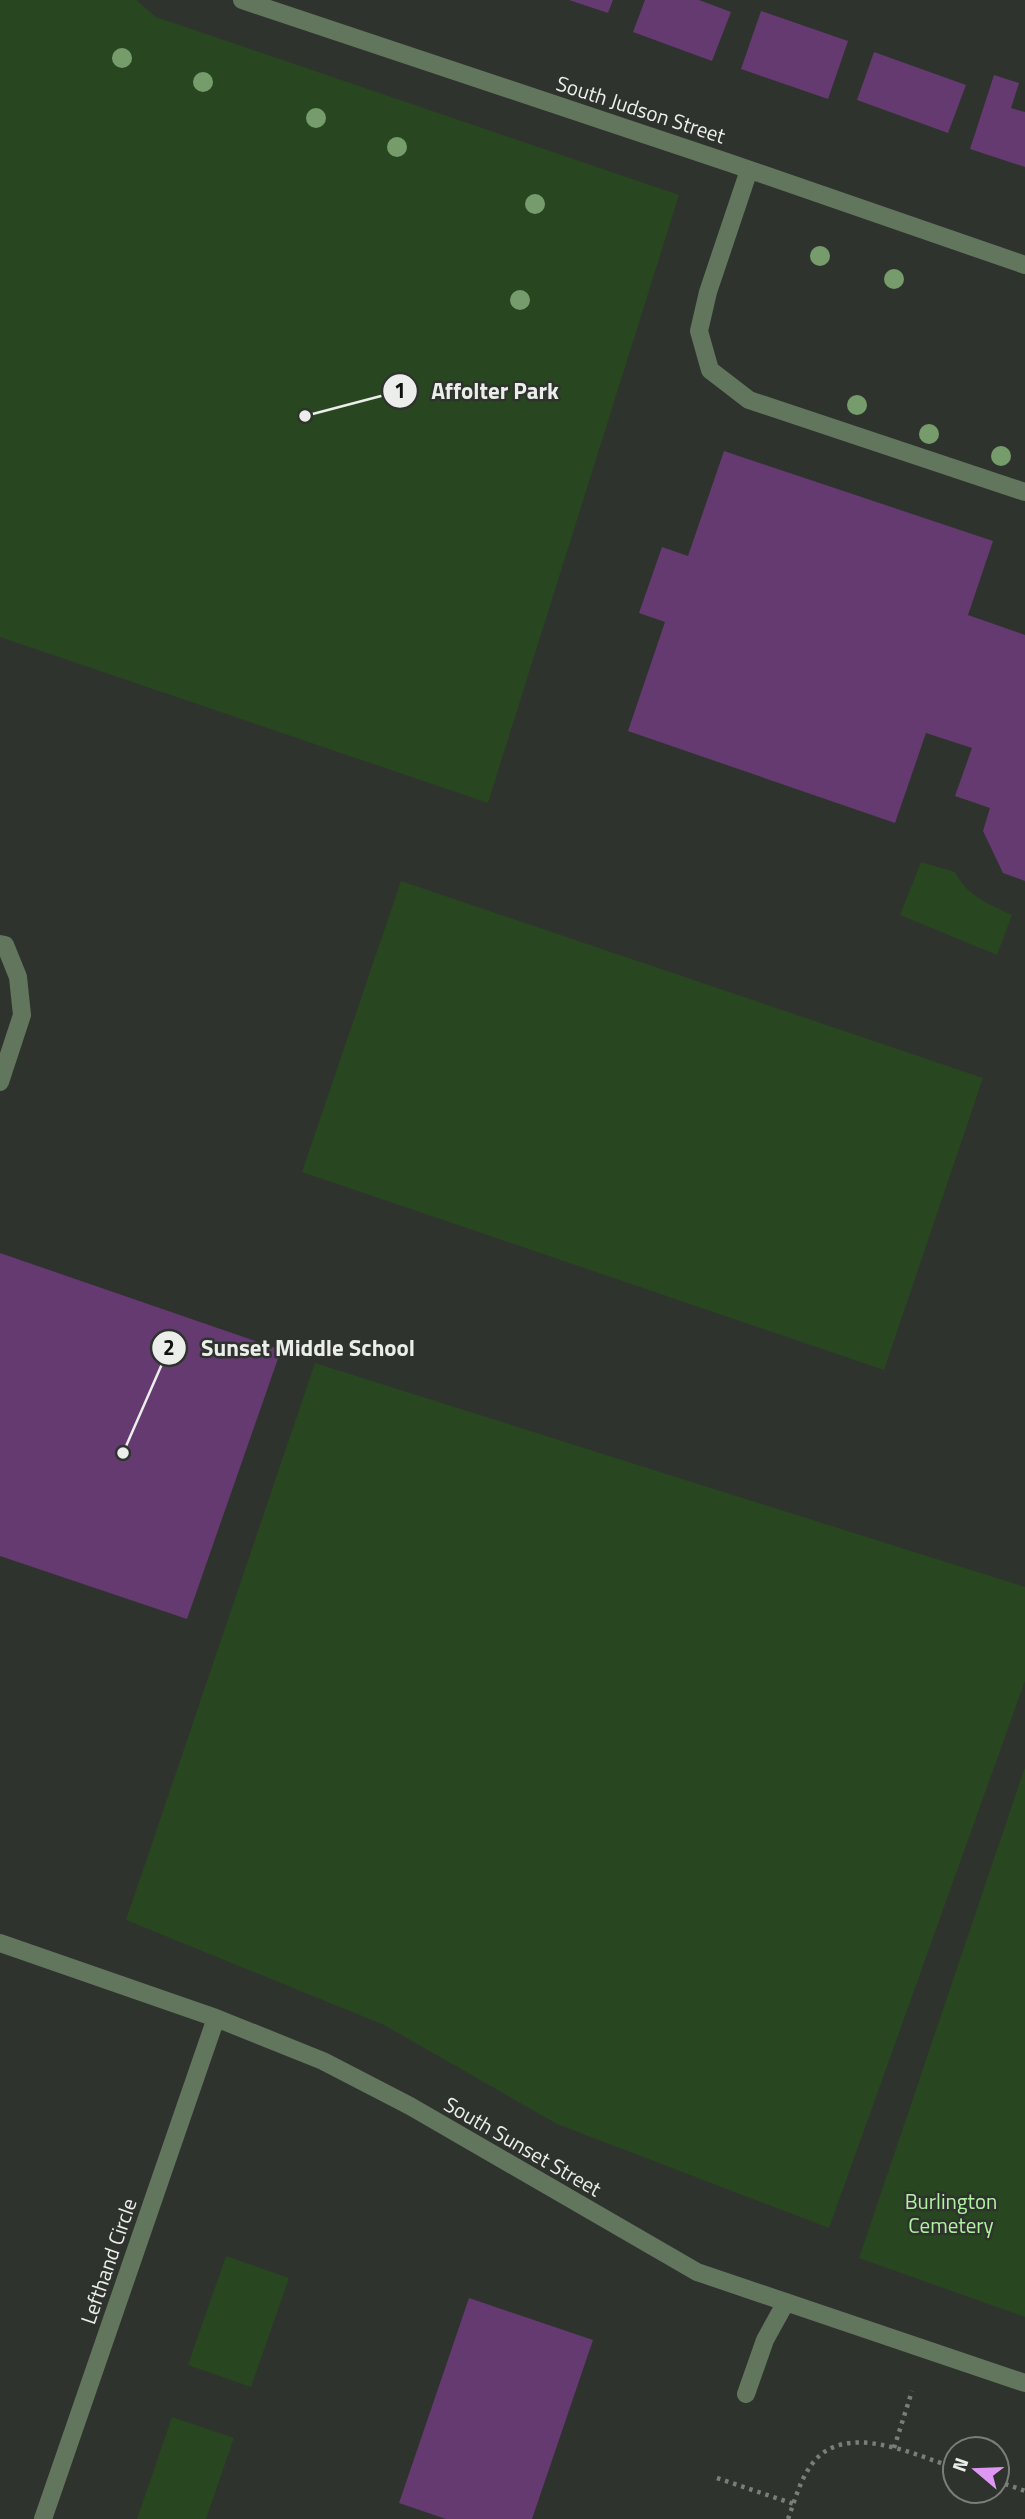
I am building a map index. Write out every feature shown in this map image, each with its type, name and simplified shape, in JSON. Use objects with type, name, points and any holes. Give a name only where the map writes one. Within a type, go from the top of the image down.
[{"type":"street","name":"South Judson Street","points":[[242,0],[1025,265]]},
{"type":"street","points":[[749,170],[708,292],[699,331],[710,370],[750,400],[1025,492]]},
{"type":"street","points":[[0,944],[5,945],[18,977],[22,1015],[0,1082]]},
{"type":"street","name":"South Sunset Street","points":[[0,1943],[216,2018],[324,2061],[410,2106],[697,2272],[1025,2383]]},
{"type":"street","name":"Lefthand Circle","points":[[43,2519],[216,2018]]},
{"type":"street","points":[[746,2394],[765,2340],[786,2302]]},
{"type":"path","points":[[894,2448],[912,2391]]},
{"type":"path","points":[[788,2519],[800,2486],[813,2463],[832,2448],[848,2442],[881,2444],[941,2463]]},
{"type":"path","points":[[716,2478],[794,2504]]},
{"type":"green space","points":[[0,0],[136,0],[156,17],[679,195],[488,803],[0,637]]},
{"type":"green space","points":[[921,862],[955,872],[972,893],[1012,915],[997,955],[900,915]]},
{"type":"green space","points":[[401,881],[983,1078],[884,1370],[302,1172]]},
{"type":"green space","points":[[315,1363],[1025,1587],[1025,1681],[829,2228],[557,2124],[384,2025],[126,1920]]},
{"type":"green space","name":"Burlington Cemetery","points":[[1025,1767],[1025,2317],[859,2258]]},
{"type":"green space","points":[[226,2256],[289,2278],[251,2387],[188,2365]]},
{"type":"green space","points":[[172,2417],[234,2438],[206,2519],[137,2519]]},
{"type":"building","points":[[569,0],[613,0],[608,13]]},
{"type":"building","points":[[645,0],[699,0],[731,12],[712,61],[633,32]]},
{"type":"building","points":[[761,11],[848,41],[828,99],[741,69]]},
{"type":"building","points":[[874,52],[966,85],[948,133],[857,100]]},
{"type":"building","points":[[994,75],[1019,83],[1011,108],[1025,112],[1025,167],[970,149]]},
{"type":"building","points":[[724,451],[993,541],[968,615],[1025,635],[1025,881],[1003,873],[983,831],[990,808],[955,796],[972,748],[926,733],[895,823],[628,731],[665,622],[639,613],[662,547],[688,556]]},
{"type":"building","points":[[0,1253],[281,1350],[187,1619],[0,1556]]},
{"type":"building","points":[[469,2298],[593,2340],[532,2519],[446,2519],[399,2503]]},
{"type":"place","name":"Affolter Park","points":[[305,416]]},
{"type":"place","name":"Sunset Middle School","points":[[123,1453]]}]
